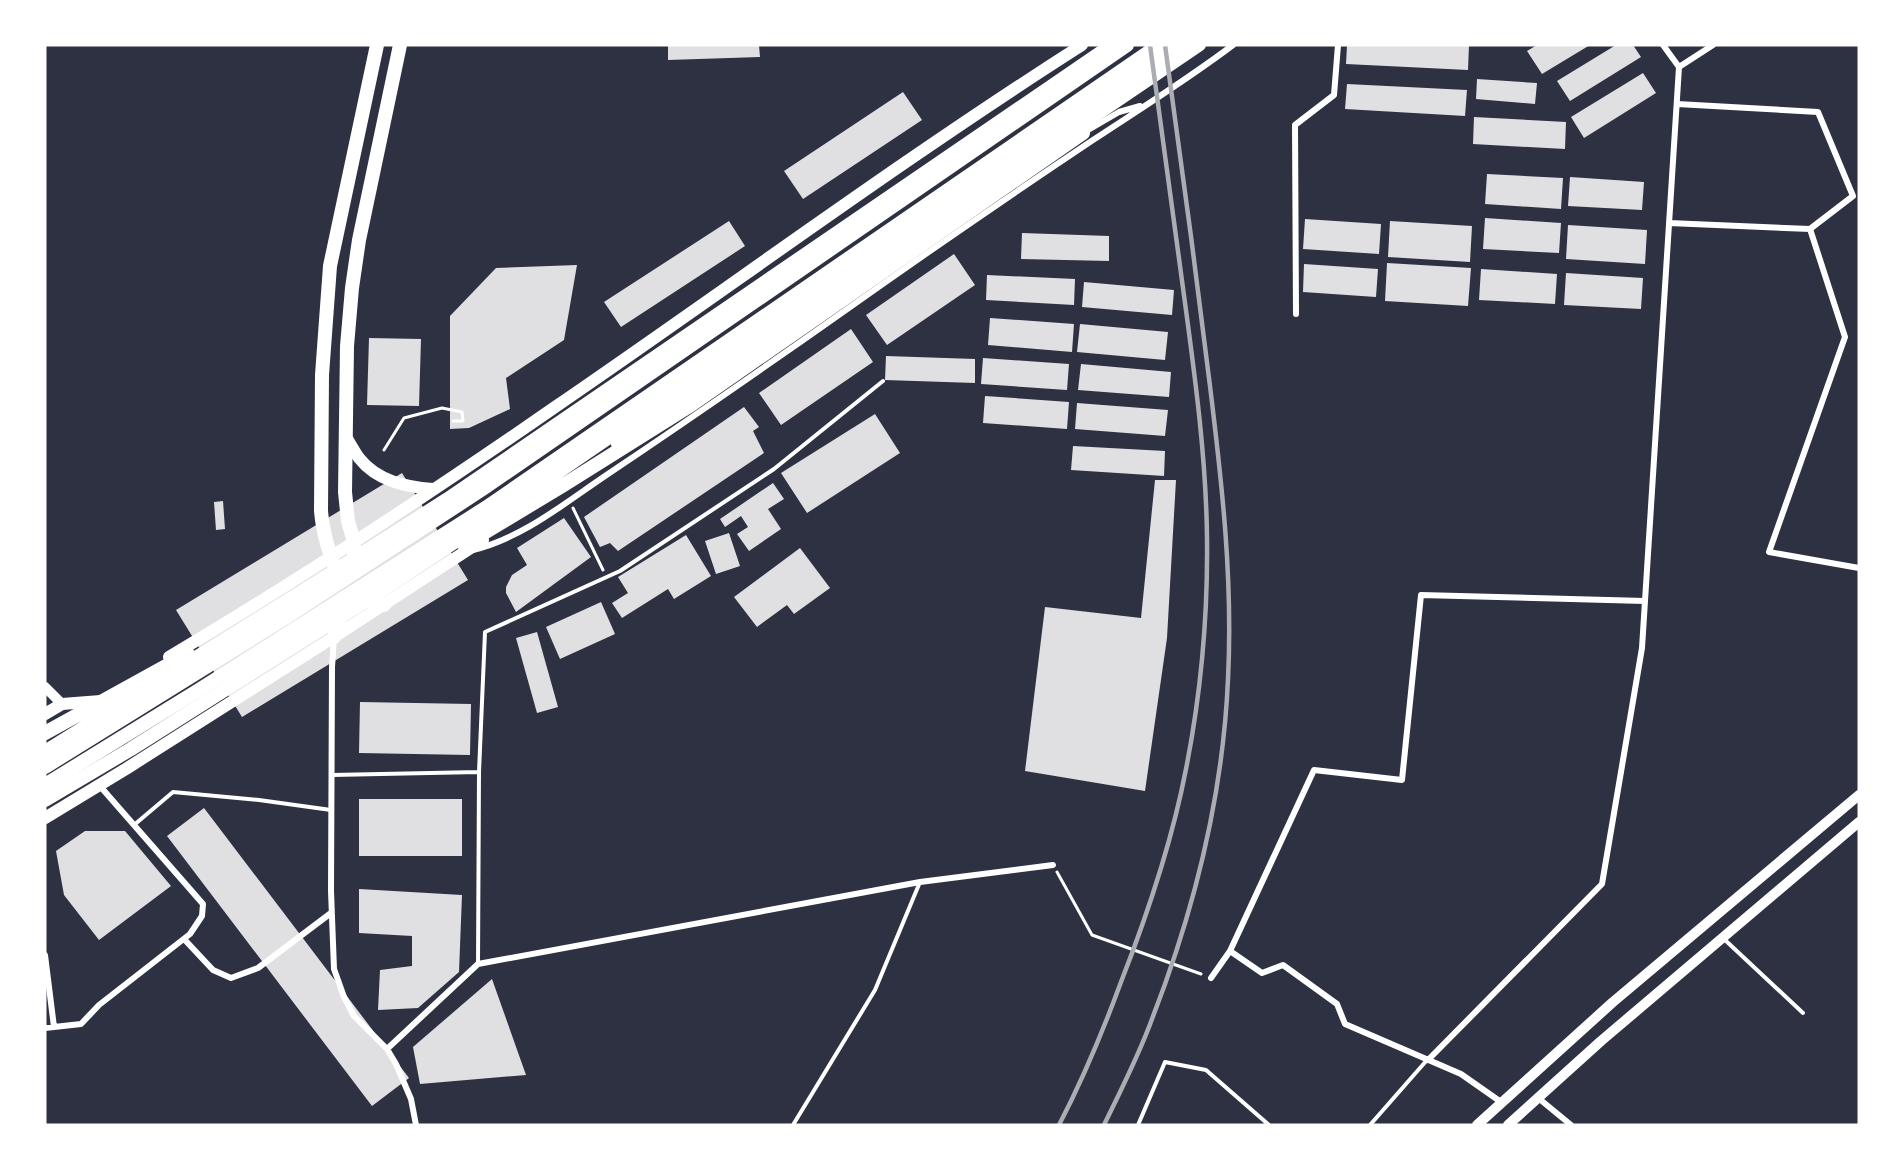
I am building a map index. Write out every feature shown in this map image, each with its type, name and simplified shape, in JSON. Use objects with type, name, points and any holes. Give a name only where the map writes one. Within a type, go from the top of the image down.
[{"type":"main road","points":[[376,45],[334,244],[328,286],[322,375],[320,495],[322,524],[330,558],[340,582],[348,595],[380,600],[467,552],[542,495],[1200,45]]},
{"type":"main road","points":[[334,637],[354,574],[354,542],[346,501],[347,346],[353,280],[400,45]]},
{"type":"main road","points":[[50,722],[96,701],[273,595],[330,558],[1082,45]]},
{"type":"main road","points":[[45,752],[448,499],[1112,45]]},
{"type":"main road","points":[[45,767],[354,574],[636,383],[929,180],[1098,58],[1127,45]]},
{"type":"main road","points":[[45,785],[397,564],[420,555],[655,390],[1159,45]]},
{"type":"main road","points":[[1146,54],[1173,45]]},
{"type":"main road","points":[[1158,73],[1182,45]]},
{"type":"main road","points":[[45,818],[334,637],[498,513],[1182,45]]},
{"type":"main road","points":[[45,800],[380,600],[657,427],[1083,133],[1124,95]]},
{"type":"main road","points":[[346,437],[359,459],[375,472],[400,484],[433,489]]},
{"type":"main road","points":[[420,555],[467,552]]},
{"type":"main road","points":[[330,558],[377,558]]},
{"type":"main road","points":[[50,722],[321,580]]},
{"type":"main road","points":[[96,701],[150,702]]},
{"type":"street","points":[[467,552],[489,547],[510,537],[569,500],[1233,45]]},
{"type":"street","points":[[1296,314],[1295,125],[1334,95],[1338,45]]},
{"type":"street","points":[[1428,1060],[1602,884],[1642,648],[1679,67],[1663,45]]},
{"type":"street","points":[[1679,67],[1713,45]]},
{"type":"street","points":[[1669,223],[1810,230],[1853,196],[1818,112],[1677,104]]},
{"type":"street","points":[[1083,133],[1119,112],[1147,105]]},
{"type":"street","points":[[914,158],[929,180]]},
{"type":"street","points":[[1810,230],[1845,337],[1769,552],[1859,568]]},
{"type":"street","points":[[621,361],[636,383]]},
{"type":"street","points":[[655,390],[666,410]]},
{"type":"street","points":[[407,538],[420,555]]},
{"type":"street","points":[[273,595],[296,628]]},
{"type":"street","points":[[1211,978],[1230,951],[1314,770],[1402,780],[1421,595],[1645,602]]},
{"type":"street","points":[[334,637],[332,667],[334,969],[354,1016],[387,1049],[405,1082],[416,1125]]},
{"type":"street","points":[[45,687],[50,722],[96,701]]},
{"type":"street","points":[[45,1028],[81,1023],[99,1005],[190,934],[202,916],[203,904],[99,785]]},
{"type":"street","points":[[1477,1125],[1613,1002],[1859,795]]},
{"type":"street","points":[[1508,1125],[1537,1097],[1722,937],[1859,822]]},
{"type":"street","points":[[387,1049],[478,964],[920,882],[1053,865]]},
{"type":"street","points":[[184,939],[213,970],[231,978],[258,968],[332,913]]},
{"type":"street","points":[[1230,951],[1262,973],[1283,965],[1337,1004],[1344,1024],[1461,1074],[1501,1102]]},
{"type":"street","points":[[45,955],[54,1027]]},
{"type":"street","points":[[1537,1097],[1571,1125]]},
{"type":"lane","points":[[478,964],[479,772],[485,632],[620,571],[774,469],[883,381]]},
{"type":"lane","points":[[332,775],[479,772]]},
{"type":"lane","points":[[134,825],[173,792],[332,810]]},
{"type":"lane","points":[[793,1125],[875,990],[920,882]]},
{"type":"lane","points":[[1722,937],[1803,1013]]},
{"type":"lane","points":[[1370,1125],[1428,1060]]},
{"type":"lane","points":[[1138,1125],[1166,1062],[1206,1070],[1269,1125]]},
{"type":"path","points":[[384,450],[404,418],[442,408],[462,412],[463,421],[453,421]]},
{"type":"path","points":[[569,500],[606,577]]},
{"type":"path","points":[[1053,865],[1092,935],[1211,978]]},
{"type":"building","points":[[668,45],[759,45],[760,57],[668,60]]},
{"type":"building","points":[[1347,45],[1469,45],[1468,70],[1346,64]]},
{"type":"building","points":[[1537,45],[1590,45],[1542,74],[1527,51]]},
{"type":"building","points":[[1616,45],[1633,45],[1641,57],[1570,101],[1557,81]]},
{"type":"building","points":[[1643,73],[1656,93],[1584,138],[1571,117]]},
{"type":"building","points":[[1477,79],[1537,83],[1535,104],[1476,99]]},
{"type":"building","points":[[1347,84],[1467,90],[1465,116],[1345,109]]},
{"type":"building","points":[[903,92],[922,120],[803,199],[784,171]]},
{"type":"building","points":[[1474,117],[1566,122],[1565,149],[1473,144]]},
{"type":"building","points":[[1487,174],[1563,178],[1561,209],[1485,204]]},
{"type":"building","points":[[1570,177],[1644,182],[1642,210],[1568,206]]},
{"type":"building","points":[[1485,218],[1561,223],[1559,253],[1483,249]]},
{"type":"building","points":[[1305,219],[1381,224],[1379,254],[1303,249]]},
{"type":"building","points":[[729,221],[745,246],[621,327],[604,302]]},
{"type":"building","points":[[1390,221],[1472,226],[1470,262],[1388,257]]},
{"type":"building","points":[[1568,225],[1647,230],[1645,264],[1566,259]]},
{"type":"building","points":[[1022,233],[1109,236],[1109,261],[1021,259]]},
{"type":"building","points":[[954,254],[975,285],[887,345],[866,315]]},
{"type":"building","points":[[1387,263],[1471,268],[1468,306],[1385,301]]},
{"type":"building","points":[[1304,264],[1378,269],[1376,297],[1303,292]]},
{"type":"building","points":[[577,265],[564,340],[506,378],[510,409],[469,428],[450,429],[450,316],[496,268]]},
{"type":"building","points":[[1481,269],[1557,274],[1555,304],[1479,300]]},
{"type":"building","points":[[1566,273],[1643,278],[1641,309],[1564,305]]},
{"type":"building","points":[[987,275],[1075,279],[1074,305],[986,300]]},
{"type":"building","points":[[1084,282],[1174,290],[1172,315],[1082,307]]},
{"type":"building","points":[[990,318],[1074,324],[1072,352],[988,345]]},
{"type":"building","points":[[1080,324],[1168,332],[1165,360],[1077,352]]},
{"type":"building","points":[[851,329],[873,362],[781,425],[759,393]]},
{"type":"building","points":[[369,338],[421,339],[419,406],[367,405]]},
{"type":"building","points":[[886,356],[975,359],[975,383],[885,380]]},
{"type":"building","points":[[983,358],[1069,364],[1067,390],[981,384]]},
{"type":"building","points":[[1081,364],[1171,372],[1169,397],[1078,390]]},
{"type":"building","points":[[985,396],[1069,402],[1067,429],[983,423]]},
{"type":"building","points":[[1077,403],[1168,410],[1165,436],[1075,429]]},
{"type":"building","points":[[744,407],[759,427],[753,431],[764,453],[618,551],[610,543],[600,547],[584,517]]},
{"type":"building","points":[[875,414],[900,453],[807,513],[781,473]]},
{"type":"building","points":[[1073,446],[1165,451],[1164,476],[1071,470]]},
{"type":"building","points":[[402,473],[468,580],[242,717],[176,610]]},
{"type":"building","points":[[1155,480],[1176,480],[1167,638],[1145,791],[1025,771],[1045,607],[1141,618]]},
{"type":"building","points":[[773,483],[784,499],[768,509],[781,529],[749,551],[737,534],[748,527],[741,516],[725,527],[720,519]]},
{"type":"building","points":[[223,501],[225,529],[216,530],[214,502]]},
{"type":"building","points":[[564,518],[591,557],[516,612],[506,593],[506,587],[512,575],[527,565],[517,548]]},
{"type":"building","points":[[729,533],[740,566],[716,574],[705,541]]},
{"type":"building","points":[[686,535],[711,576],[674,599],[668,589],[622,618],[612,603],[628,593],[618,577]]},
{"type":"building","points":[[800,548],[830,588],[794,614],[787,605],[757,627],[734,597]]},
{"type":"building","points":[[601,602],[615,634],[560,659],[546,627]]},
{"type":"building","points":[[537,632],[558,707],[537,713],[516,638]]},
{"type":"building","points":[[360,702],[471,704],[470,755],[359,753]]},
{"type":"building","points":[[359,799],[462,799],[462,856],[359,856]]},
{"type":"building","points":[[204,808],[409,1078],[372,1106],[167,836]]},
{"type":"building","points":[[85,831],[125,831],[171,886],[99,940],[64,895],[56,851]]},
{"type":"building","points":[[359,889],[462,895],[459,972],[418,1008],[378,1010],[380,970],[412,966],[412,936],[359,933]]},
{"type":"building","points":[[492,979],[526,1075],[420,1084],[413,1047]]},
{"type":"railway","points":[[1059,1125],[1107,1019],[1141,930],[1158,877],[1174,823],[1186,769],[1196,712],[1202,653],[1207,537],[1202,443],[1150,45]]},
{"type":"railway","points":[[1104,1125],[1147,1032],[1181,937],[1193,895],[1204,852],[1220,766],[1228,679],[1228,569],[1222,496],[1165,45]]}]
